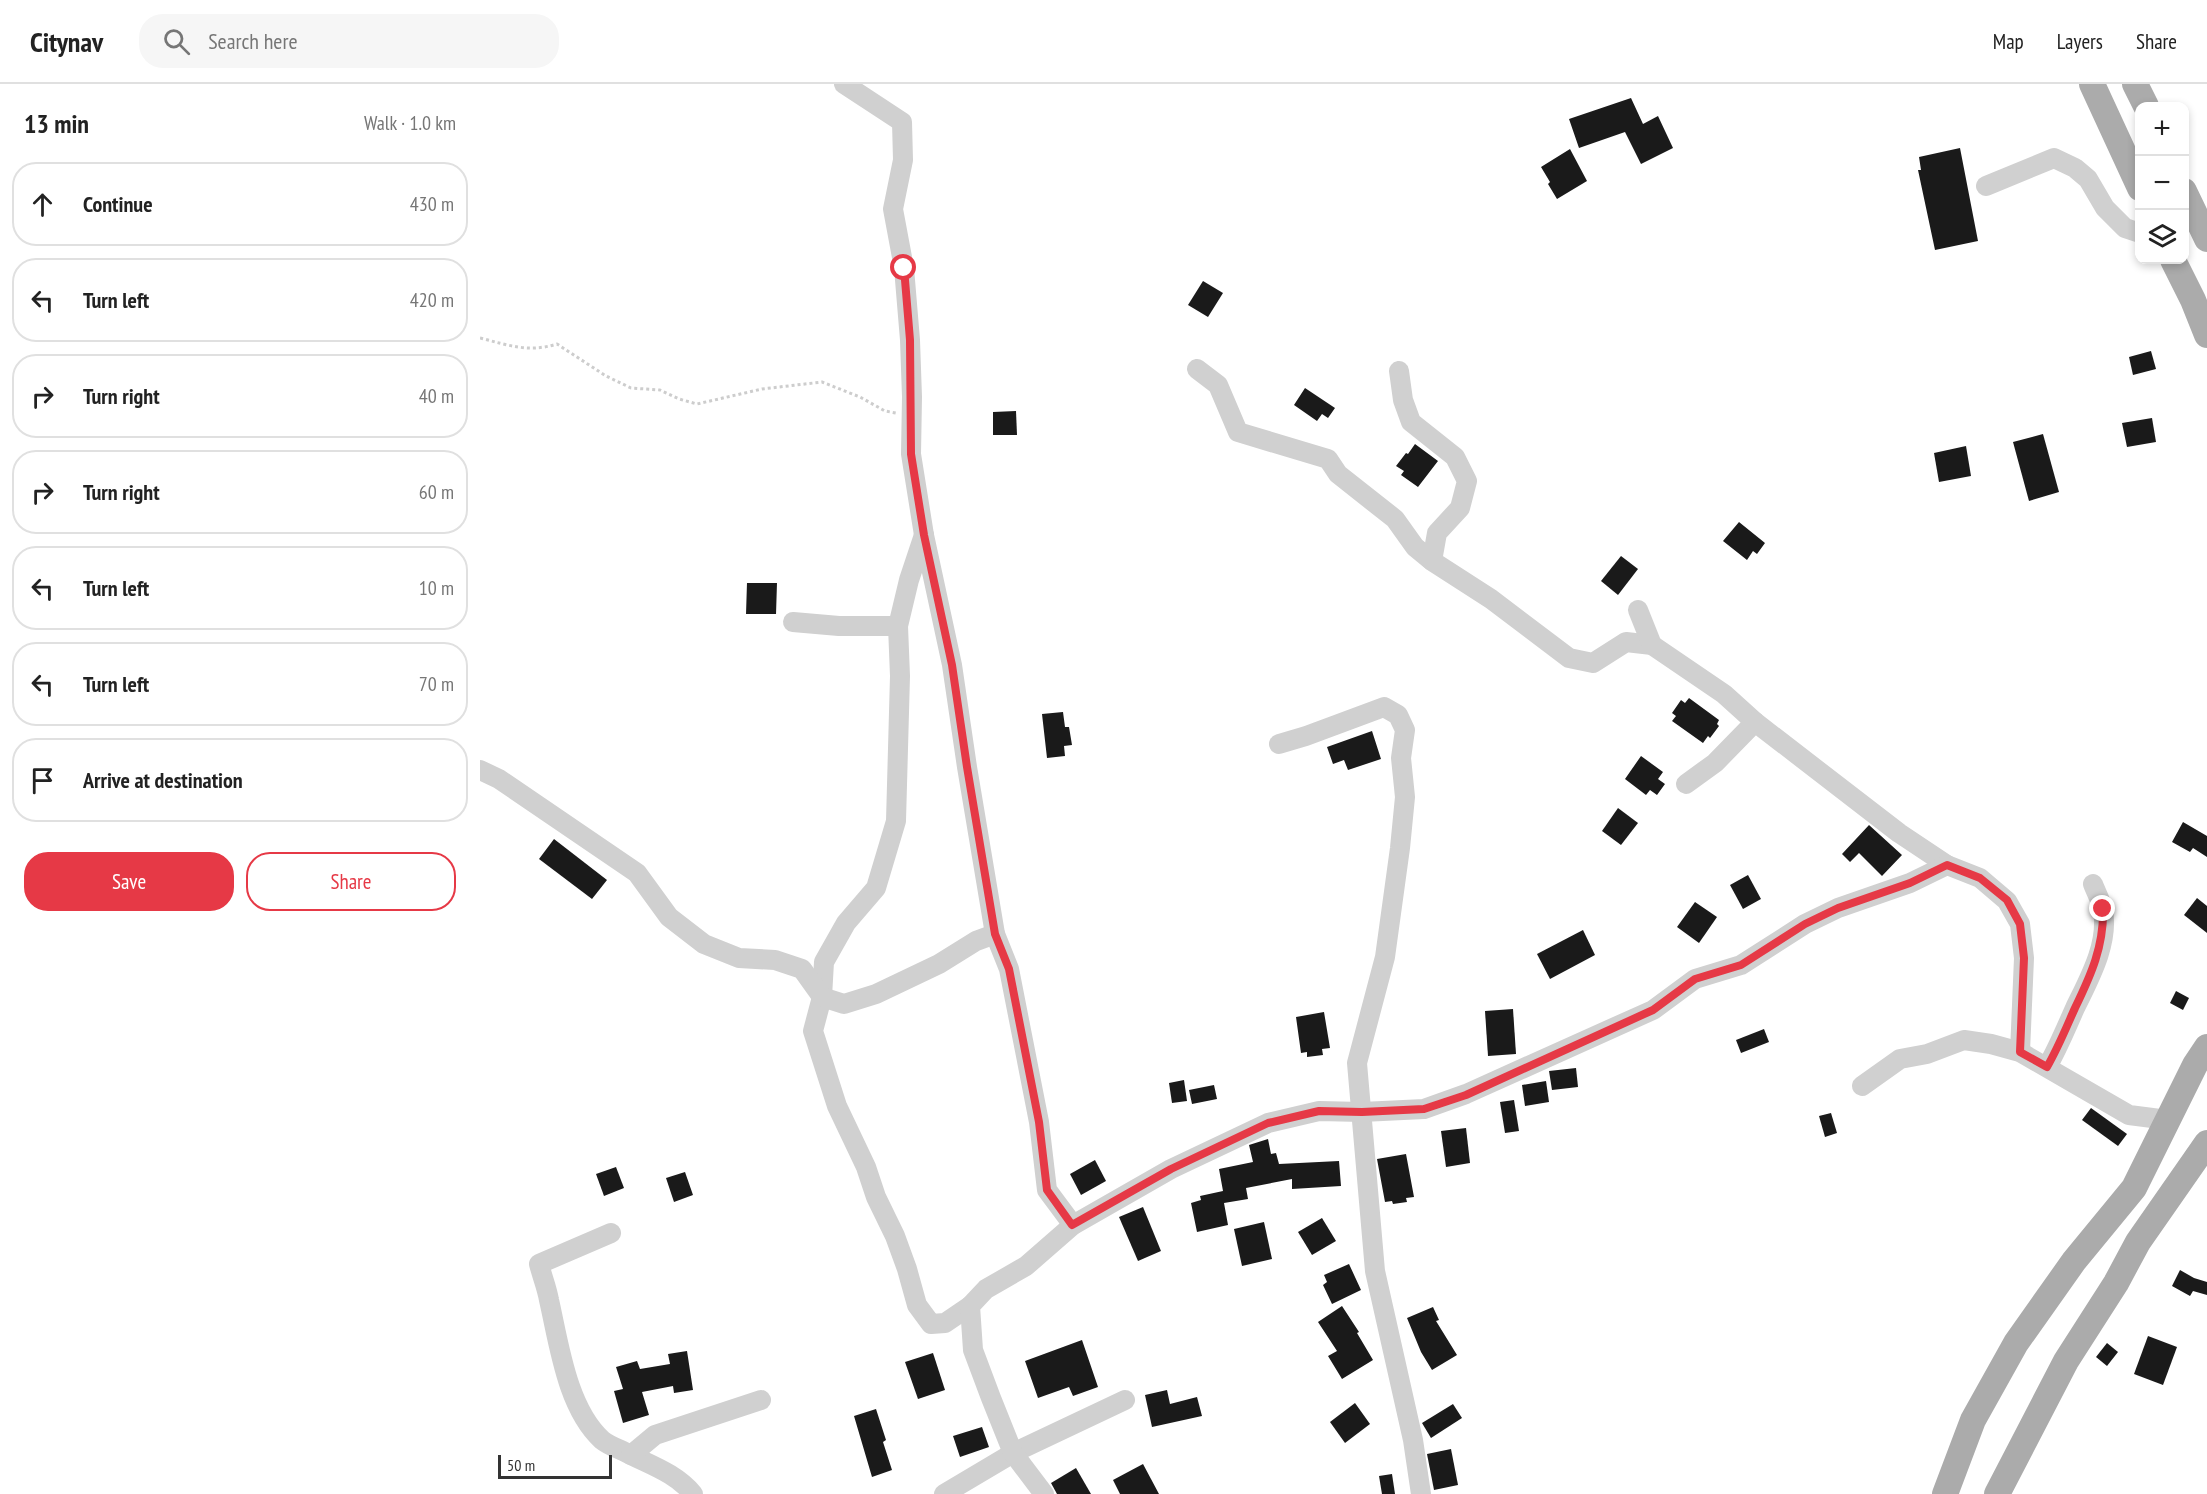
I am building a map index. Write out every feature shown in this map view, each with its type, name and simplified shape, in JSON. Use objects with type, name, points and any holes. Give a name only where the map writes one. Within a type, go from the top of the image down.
[{"type":"main road","points":[[2092,84],[2135,179]]},
{"type":"main road","points":[[2136,84],[2144,102]]},
{"type":"main road","points":[[2189,201],[2207,239]]},
{"type":"main road","points":[[2175,264],[2207,335]]},
{"type":"main road","points":[[1945,1494],[1973,1420],[2016,1342],[2074,1261],[2134,1188],[2195,1065],[2207,1047]]},
{"type":"main road","points":[[1997,1494],[2066,1361],[2138,1242],[2207,1143]]},
{"type":"street","points":[[844,84],[902,122],[903,160],[893,209],[904,268],[910,340],[911,454],[924,535],[952,665],[995,934],[1009,969],[1039,1122],[1047,1190],[1072,1225]]},
{"type":"street","points":[[1986,186],[2054,158],[2075,168],[2088,179],[2105,208],[2125,228],[2135,232]]},
{"type":"street","points":[[1197,369],[1218,385],[1238,432],[1328,459],[1338,474],[1395,519],[1415,547],[1432,561],[1491,599],[1569,658],[1593,663],[1626,642],[1652,645],[1724,694],[1755,722],[1899,833],[1947,865],[1980,878],[2007,900],[2020,924],[2024,958],[2020,1052]]},
{"type":"street","points":[[1399,371],[1403,400],[1411,422],[1455,457],[1467,481],[1460,508],[1437,533],[1432,561]]},
{"type":"street","points":[[924,535],[909,580],[898,627],[900,676],[896,820],[876,888],[846,923],[824,962],[822,997],[813,1031],[837,1106],[895,1236],[917,1305],[931,1324],[945,1323],[970,1306],[986,1289],[1026,1266],[1072,1225],[1171,1169],[1268,1123],[1319,1111],[1362,1112],[1424,1109],[1466,1095],[1653,1010],[1695,979],[1741,965],[1805,924],[1838,908],[1910,883],[1947,865]]},
{"type":"street","points":[[1638,610],[1652,645]]},
{"type":"street","points":[[794,622],[839,626],[898,627]]},
{"type":"street","points":[[1279,744],[1384,707],[1398,715],[1405,730],[1401,758],[1405,797],[1385,957],[1357,1063],[1375,1271],[1413,1440],[1421,1494]]},
{"type":"street","points":[[1686,784],[1715,763],[1755,722]]},
{"type":"street","points":[[480,770],[499,779],[637,873],[669,917],[704,944],[739,958],[775,960],[802,969],[822,997],[844,1004],[876,994],[939,964],[976,941],[995,934]]},
{"type":"street","points":[[2047,1067],[2061,1043],[2090,980],[2100,947],[2103,909],[2093,884]]},
{"type":"street","points":[[1862,1086],[1900,1059],[1927,1054],[1964,1040],[2020,1052],[2129,1115],[2168,1120]]},
{"type":"street","points":[[611,1233],[538,1264],[549,1297],[564,1368],[586,1419],[603,1441],[676,1478],[693,1494]]},
{"type":"street","points":[[970,1306],[973,1350],[1013,1453],[1044,1494]]},
{"type":"street","points":[[631,1455],[655,1435],[761,1400]]},
{"type":"street","points":[[944,1494],[1013,1453],[1125,1400]]},
{"type":"path","points":[[480,338],[510,346],[539,349],[557,344],[606,376],[631,388],[660,390],[697,404],[762,389],[822,382],[860,397],[885,411],[912,417]]},
{"type":"building","points":[[1631,98],[1643,124],[1658,116],[1673,148],[1641,164],[1625,132],[1579,148],[1569,119]]},
{"type":"building","points":[[1960,148],[1978,241],[1935,250],[1918,170],[1921,170],[1919,157]]},
{"type":"building","points":[[1570,149],[1587,181],[1557,199],[1541,167]]},
{"type":"building","points":[[1203,281],[1223,293],[1208,317],[1188,305]]},
{"type":"building","points":[[2151,351],[2156,369],[2133,375],[2129,357]]},
{"type":"building","points":[[1305,388],[1335,408],[1328,418],[1322,414],[1317,421],[1294,405]]},
{"type":"building","points":[[1016,411],[1017,435],[993,435],[993,412]]},
{"type":"building","points":[[2152,418],[2156,442],[2127,447],[2122,423]]},
{"type":"building","points":[[2043,434],[2059,492],[2029,501],[2013,442]]},
{"type":"building","points":[[1415,444],[1438,461],[1418,487],[1401,475],[1404,471],[1396,466]]},
{"type":"building","points":[[1966,446],[1971,476],[1939,482],[1934,453]]},
{"type":"building","points":[[1739,522],[1765,543],[1757,554],[1753,551],[1747,560],[1723,541]]},
{"type":"building","points":[[1621,556],[1638,569],[1618,595],[1601,581]]},
{"type":"building","points":[[747,583],[777,583],[776,614],[746,614]]},
{"type":"building","points":[[1689,698],[1719,720],[1717,724],[1719,726],[1703,743],[1672,721],[1676,716],[1672,713],[1681,700],[1685,703]]},
{"type":"building","points":[[1063,712],[1065,727],[1069,727],[1072,745],[1064,746],[1065,756],[1047,758],[1042,714]]},
{"type":"building","points":[[1372,731],[1381,759],[1348,770],[1344,760],[1333,764],[1327,747]]},
{"type":"building","points":[[1641,756],[1663,772],[1658,779],[1665,784],[1657,795],[1650,790],[1646,795],[1625,779]]},
{"type":"building","points":[[1618,808],[1638,823],[1621,845],[1602,831]]},
{"type":"building","points":[[2183,822],[2207,836],[2207,857],[2193,848],[2190,852],[2172,842]]},
{"type":"building","points":[[1869,825],[1902,855],[1882,876],[1859,853],[1850,862],[1842,854]]},
{"type":"building","points":[[554,839],[607,880],[592,899],[539,859]]},
{"type":"building","points":[[1748,875],[1761,899],[1743,909],[1730,885]]},
{"type":"building","points":[[2197,898],[2207,906],[2207,933],[2184,915]]},
{"type":"building","points":[[1695,902],[1717,917],[1699,943],[1677,927]]},
{"type":"building","points":[[1583,930],[1595,955],[1550,979],[1537,954]]},
{"type":"building","points":[[2176,991],[2189,998],[2183,1010],[2170,1003]]},
{"type":"building","points":[[1513,1009],[1516,1054],[1488,1056],[1485,1011]]},
{"type":"building","points":[[1324,1012],[1330,1048],[1322,1049],[1323,1055],[1307,1057],[1307,1052],[1301,1053],[1296,1017]]},
{"type":"building","points":[[1764,1029],[1769,1042],[1741,1053],[1736,1040]]},
{"type":"building","points":[[1576,1068],[1578,1087],[1552,1090],[1549,1071]]},
{"type":"building","points":[[1184,1080],[1187,1101],[1172,1103],[1169,1083]]},
{"type":"building","points":[[1546,1081],[1549,1102],[1525,1106],[1522,1085]]},
{"type":"building","points":[[1214,1085],[1217,1099],[1192,1104],[1189,1090]]},
{"type":"building","points":[[1514,1100],[1519,1131],[1505,1133],[1500,1102]]},
{"type":"building","points":[[2091,1108],[2127,1134],[2118,1146],[2082,1120]]},
{"type":"building","points":[[1831,1113],[1837,1133],[1825,1137],[1819,1116]]},
{"type":"building","points":[[1466,1128],[1470,1163],[1446,1167],[1441,1131]]},
{"type":"building","points":[[1268,1139],[1271,1154],[1276,1153],[1279,1164],[1339,1161],[1341,1186],[1292,1189],[1292,1179],[1246,1188],[1248,1199],[1224,1203],[1228,1225],[1197,1232],[1191,1203],[1201,1200],[1200,1196],[1223,1191],[1219,1169],[1253,1162],[1249,1145]]},
{"type":"building","points":[[1406,1154],[1414,1197],[1406,1198],[1407,1202],[1393,1204],[1392,1201],[1385,1202],[1377,1159]]},
{"type":"building","points":[[1095,1160],[1106,1181],[1081,1195],[1070,1174]]},
{"type":"building","points":[[616,1167],[624,1188],[604,1196],[596,1174]]},
{"type":"building","points":[[685,1172],[693,1195],[674,1202],[666,1178]]},
{"type":"building","points":[[1143,1207],[1161,1251],[1138,1261],[1119,1217]]},
{"type":"building","points":[[1322,1218],[1336,1241],[1312,1255],[1298,1232]]},
{"type":"building","points":[[1264,1222],[1272,1259],[1242,1266],[1234,1229]]},
{"type":"building","points":[[1349,1264],[1361,1290],[1332,1304],[1323,1285],[1327,1282],[1324,1275]]},
{"type":"building","points":[[2180,1270],[2207,1282],[2207,1295],[2193,1291],[2190,1296],[2172,1286]]},
{"type":"building","points":[[1342,1306],[1373,1360],[1342,1379],[1328,1356],[1337,1351],[1318,1322]]},
{"type":"building","points":[[1433,1307],[1439,1320],[1436,1321],[1457,1355],[1432,1370],[1421,1352],[1407,1318]]},
{"type":"building","points":[[2148,1336],[2177,1347],[2163,1385],[2134,1374]]},
{"type":"building","points":[[1082,1340],[1098,1387],[1073,1396],[1069,1387],[1038,1398],[1025,1361]]},
{"type":"building","points":[[2107,1343],[2118,1352],[2107,1366],[2096,1357]]},
{"type":"building","points":[[687,1351],[693,1390],[674,1393],[673,1386],[642,1392],[649,1415],[623,1423],[614,1391],[623,1389],[616,1367],[637,1361],[640,1369],[670,1364],[668,1354]]},
{"type":"building","points":[[933,1353],[945,1390],[918,1399],[905,1362]]},
{"type":"building","points":[[1167,1390],[1170,1404],[1197,1397],[1202,1416],[1152,1427],[1145,1395]]},
{"type":"building","points":[[1355,1403],[1370,1424],[1345,1443],[1330,1422]]},
{"type":"building","points":[[1453,1404],[1462,1418],[1431,1438],[1422,1423]]},
{"type":"building","points":[[876,1409],[886,1440],[883,1442],[892,1470],[872,1477],[854,1416]]},
{"type":"building","points":[[982,1427],[989,1447],[960,1457],[953,1436]]},
{"type":"building","points":[[1451,1449],[1458,1485],[1434,1490],[1427,1454]]},
{"type":"building","points":[[1143,1464],[1159,1494],[1120,1494],[1113,1480]]},
{"type":"building","points":[[1076,1468],[1091,1494],[1057,1494],[1051,1483]]},
{"type":"building","points":[[1392,1474],[1395,1494],[1382,1494],[1379,1476]]},
{"type":"route","points":[[904,268],[910,340],[911,454],[924,535],[952,665],[995,934],[1009,969],[1039,1122],[1047,1190],[1072,1225],[1171,1169],[1268,1123],[1319,1111],[1362,1112],[1424,1109],[1466,1095],[1653,1010],[1695,979],[1741,965],[1805,924],[1838,908],[1910,883],[1947,865],[1980,878],[2007,900],[2020,924],[2024,958],[2020,1052],[2047,1067],[2061,1043],[2090,980],[2100,947],[2103,909]]}]
